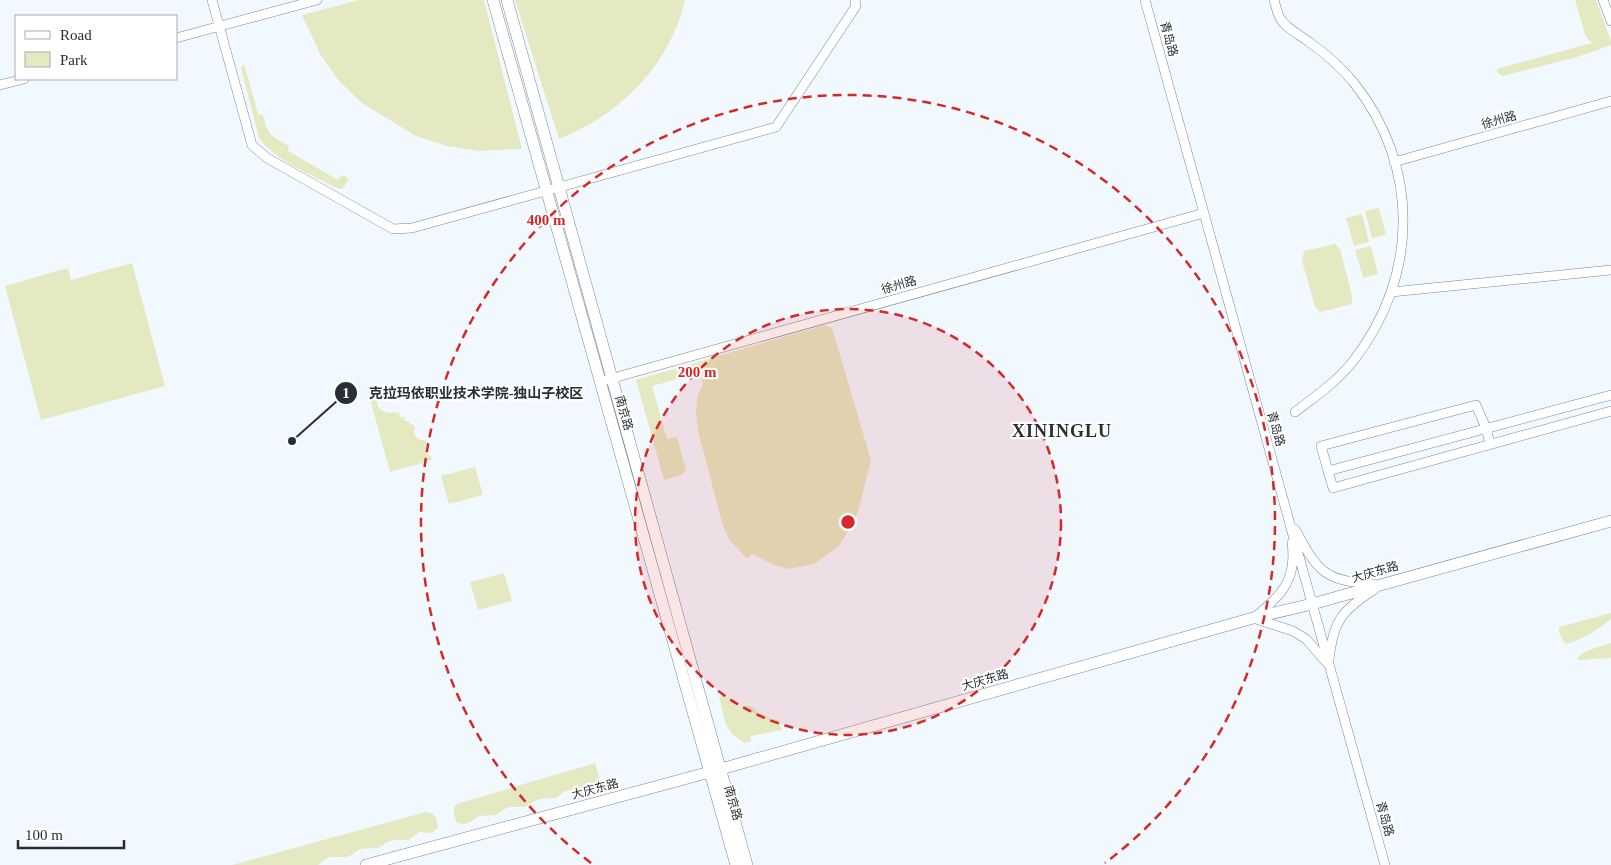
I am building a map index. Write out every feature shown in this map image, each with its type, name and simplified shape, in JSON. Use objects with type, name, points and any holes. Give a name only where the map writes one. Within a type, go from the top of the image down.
[{"type":"main road","name":"南京路","points":[[493,0],[547,191],[606,380],[747,865]]},
{"type":"main road","name":"南京路","points":[[507,0],[559,188],[606,380],[709,772],[736,865]]},
{"type":"main road","name":"大庆东路","points":[[366,865],[709,772],[722,774],[1253,618],[1312,604],[1611,521]]},
{"type":"street","points":[[212,0],[252,145],[267,158],[393,230],[412,228],[776,128],[856,6],[855,0]]},
{"type":"street","points":[[178,37],[317,0]]},
{"type":"street","name":"青岛路","points":[[1145,0],[1250,386],[1385,865]]},
{"type":"street","points":[[1274,0],[1280,18],[1287,27],[1334,61],[1373,108],[1384,129],[1400,181],[1403,208],[1403,239],[1398,273],[1372,334],[1353,361],[1329,386],[1295,412]]},
{"type":"street","points":[[1603,0],[1611,21]]},
{"type":"street","points":[[0,85],[20,80]]},
{"type":"street","name":"徐州路","points":[[1394,162],[1611,101]]},
{"type":"street","name":"徐州路","points":[[606,380],[1204,213]]},
{"type":"street","points":[[1391,292],[1611,270]]},
{"type":"street","points":[[1328,471],[1611,395]]},
{"type":"street","points":[[1590,400],[1594,416]]},
{"type":"street","points":[[1490,444],[1486,428],[1476,405],[1321,446],[1333,488],[1611,412]]},
{"type":"street","points":[[1400,451],[1405,467]]},
{"type":"street","points":[[1288,516],[1314,562],[1324,573],[1355,583],[1382,585]]},
{"type":"street","points":[[1253,618],[1282,593],[1289,580],[1293,546],[1288,516]]},
{"type":"street","points":[[1329,666],[1331,647],[1342,615],[1353,603],[1382,585]]},
{"type":"street","points":[[1253,618],[1293,631],[1306,639],[1329,666]]},
{"type":"green space","points":[[359,0],[484,0],[522,149],[479,151],[447,146],[416,136],[362,103],[339,81],[320,54],[302,15]]},
{"type":"green space","points":[[515,0],[685,0],[678,24],[668,46],[655,66],[639,85],[622,102],[602,116],[581,129],[559,139]]},
{"type":"green space","points":[[1575,0],[1596,0],[1611,45],[1577,57],[1502,76],[1498,73],[1496,69],[1592,43],[1586,37]]},
{"type":"green space","points":[[244,64],[258,114],[263,115],[271,135],[289,146],[288,151],[338,180],[341,175],[348,178],[342,189],[285,161],[259,138],[241,68]]},
{"type":"green space","points":[[1379,208],[1386,235],[1372,238],[1365,211]]},
{"type":"green space","points":[[1362,214],[1369,242],[1354,246],[1346,218]]},
{"type":"green space","points":[[1335,244],[1340,249],[1352,296],[1352,304],[1320,312],[1315,306],[1302,261],[1304,251]]},
{"type":"green space","points":[[1371,246],[1378,274],[1363,278],[1355,250]]},
{"type":"green space","points":[[132,263],[165,386],[41,420],[5,286],[68,268],[71,280]]},
{"type":"green space","points":[[825,325],[832,328],[871,460],[858,512],[838,547],[814,564],[789,569],[774,565],[752,554],[747,559],[729,539],[723,526],[698,431],[696,411],[698,395],[703,384],[701,373],[652,386],[667,439],[677,437],[686,470],[682,475],[664,480],[636,380]]},
{"type":"green space","points":[[368,391],[378,398],[377,405],[382,411],[397,414],[398,412],[399,416],[402,418],[403,416],[404,420],[407,422],[408,420],[409,423],[415,426],[414,434],[418,439],[426,441],[427,445],[425,446],[426,449],[428,448],[428,455],[430,455],[432,460],[390,472]]},
{"type":"green space","points":[[475,467],[483,495],[449,504],[441,476]]},
{"type":"green space","points":[[504,573],[512,601],[478,610],[470,582]]},
{"type":"green space","points":[[1611,613],[1611,619],[1579,640],[1566,644],[1559,632],[1559,627]]},
{"type":"green space","points":[[1611,643],[1611,658],[1579,660],[1577,658],[1586,651]]},
{"type":"green space","points":[[722,695],[740,706],[751,706],[759,714],[777,720],[782,730],[751,736],[751,741],[745,743],[732,734],[726,723],[719,696]]},
{"type":"green space","points":[[595,763],[600,781],[585,791],[565,791],[556,798],[539,799],[524,807],[508,807],[496,815],[479,816],[465,824],[457,823],[454,811],[457,804]]},
{"type":"green space","points":[[426,812],[434,815],[437,822],[438,828],[431,833],[419,832],[409,840],[393,840],[378,848],[360,849],[348,857],[329,857],[318,865],[232,865]]},
{"type":"place","name":"克拉玛依职业技术学院-独山子校区","points":[[292,441]]},
{"type":"district","name":"XININGLU","points":[[1062,431]]}]
